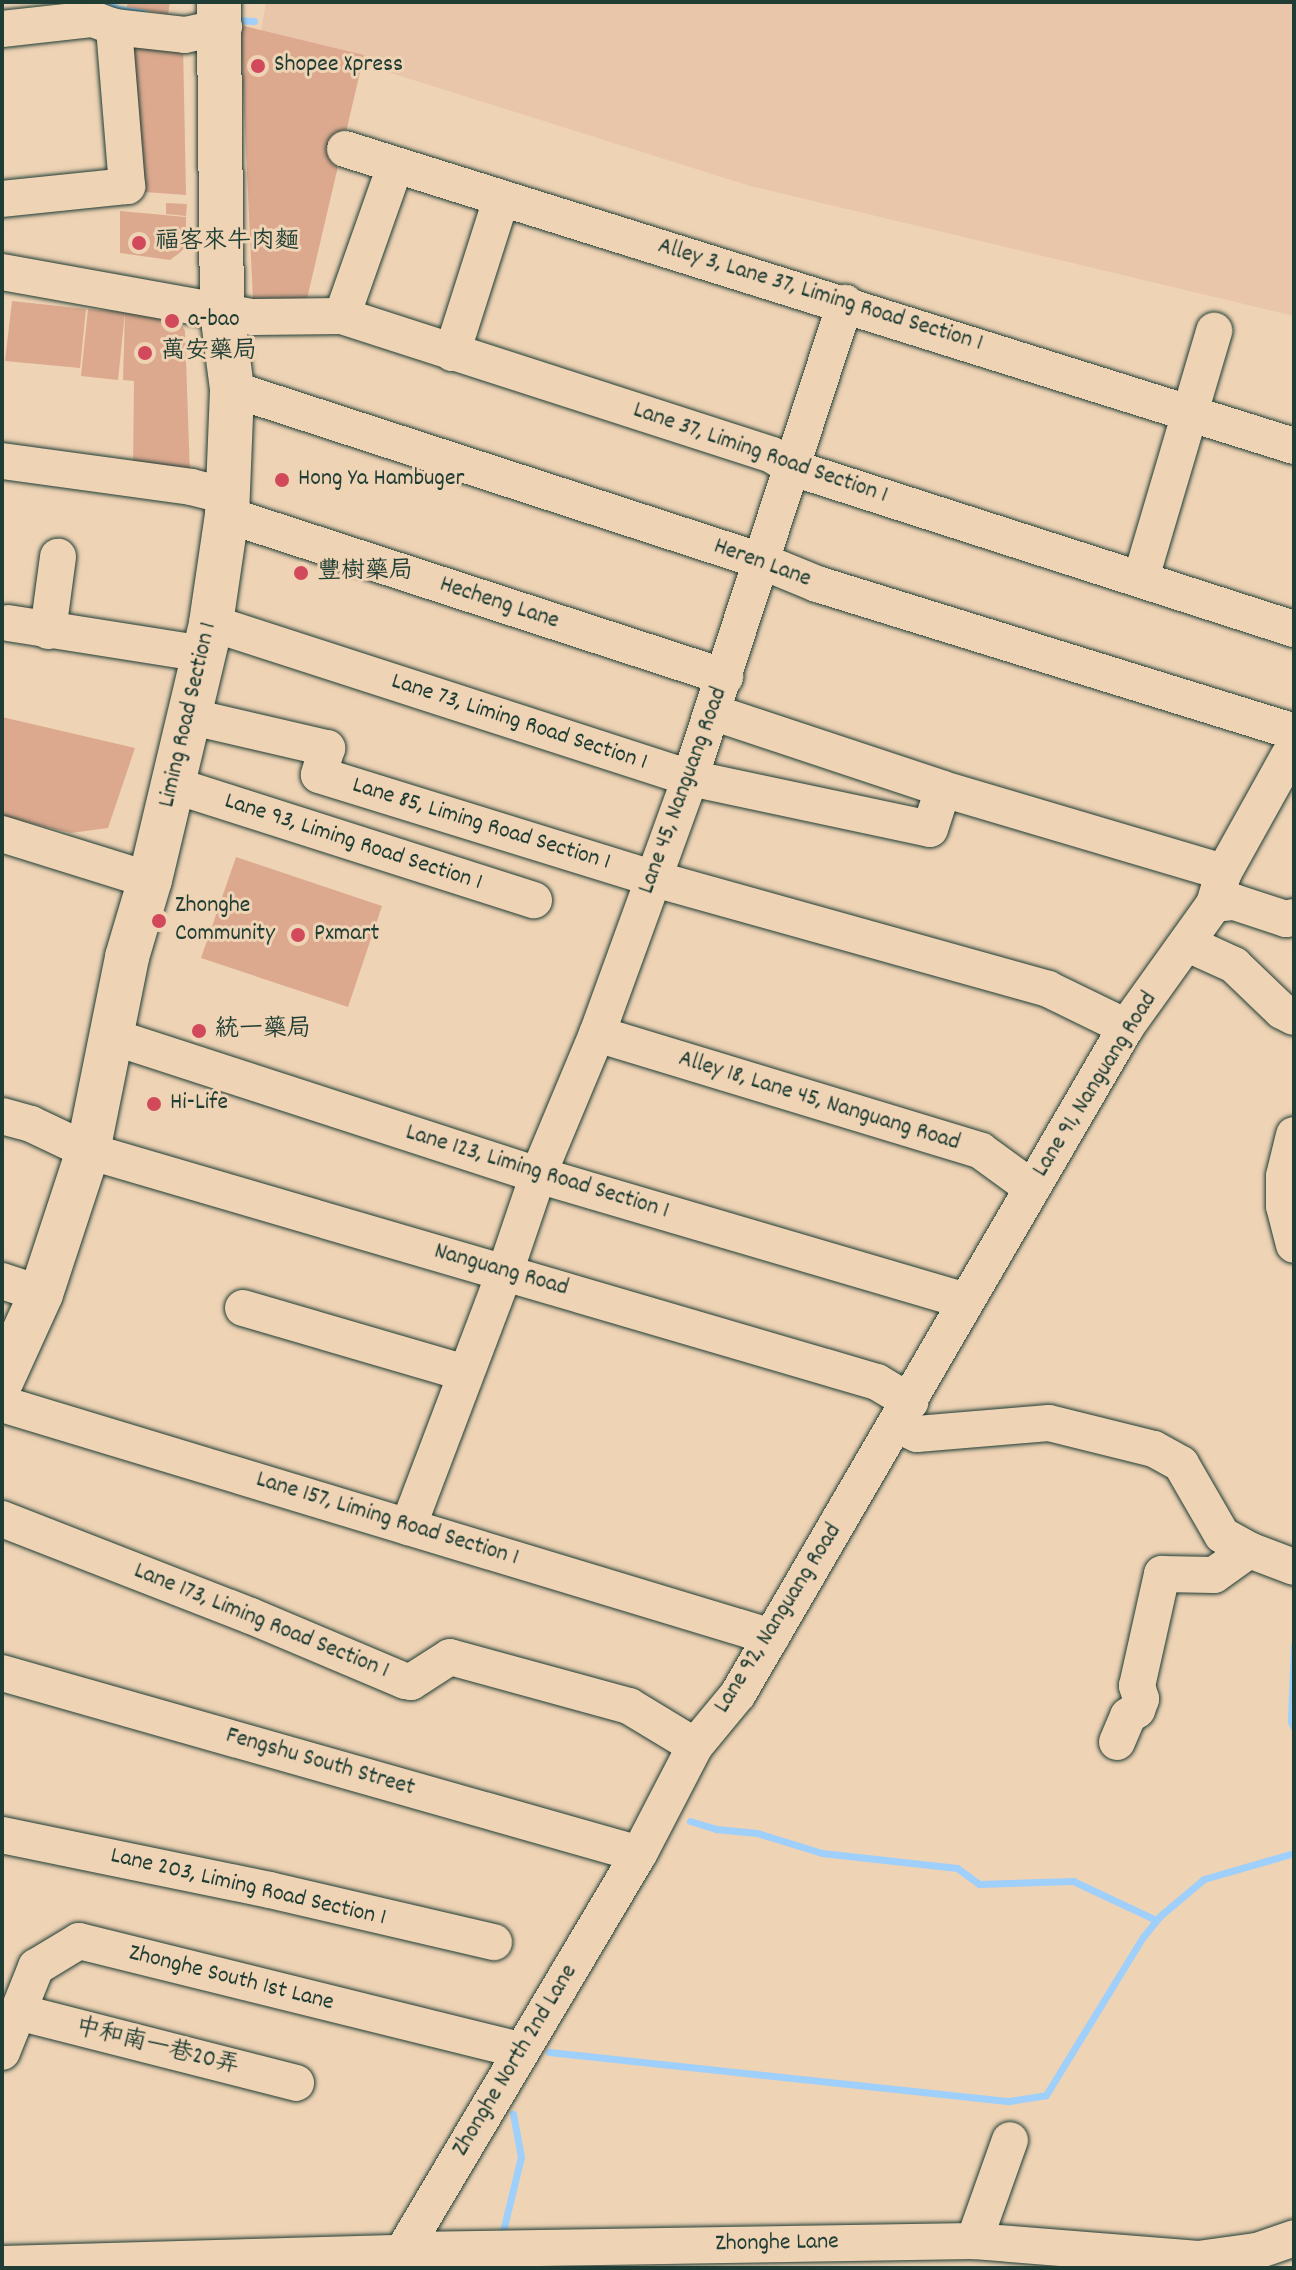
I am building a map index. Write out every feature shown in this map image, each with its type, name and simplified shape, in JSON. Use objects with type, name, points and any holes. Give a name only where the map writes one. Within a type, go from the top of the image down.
[{"type":"main road","name":"Liming Road Section 1","points":[[2,1380],[21,1287],[88,1151],[127,957],[150,880],[207,639],[227,506],[232,389],[222,312],[220,19]]},
{"type":"street","points":[[2,29],[93,19],[114,27],[185,35],[220,19]]},
{"type":"street","points":[[2,199],[127,186],[114,27]]},
{"type":"street","name":"Alley 3, Lane 37, Liming Road Section 1","points":[[345,149],[1294,446]]},
{"type":"street","points":[[342,316],[395,166]]},
{"type":"street","points":[[452,353],[501,199]]},
{"type":"street","name":"Lane 37, Liming Road Section 1","points":[[2,272],[253,317],[342,316],[772,455],[793,468],[1294,629]]},
{"type":"street","name":"Lane 45, Nanguang Road","points":[[408,1527],[505,1272],[538,1175],[597,1034],[651,878],[690,778],[845,303]]},
{"type":"street","points":[[1141,578],[1214,331]]},
{"type":"street","name":"Heren Lane","points":[[232,389],[761,561],[817,584],[1294,732]]},
{"type":"street","name":"Hecheng Lane","points":[[2,461],[191,487],[227,506],[725,677]]},
{"type":"street","points":[[48,631],[58,557]]},
{"type":"street","name":"Lane 73, Liming Road Section 1","points":[[8,623],[48,631],[207,639],[690,778],[930,829],[943,789]]},
{"type":"street","points":[[712,712],[943,789],[1219,888],[1234,902],[1286,919],[1294,917]]},
{"type":"street","name":"Lane 85, Liming Road Section 1","points":[[188,716],[327,748],[319,775],[651,878],[1048,989],[1126,1027]]},
{"type":"street","name":"Lane 91, Nanguang Road","points":[[904,1414],[965,1301],[1126,1027],[1188,944],[1294,746]]},
{"type":"street","name":"Lane 93, Liming Road Section 1","points":[[173,785],[534,900]]},
{"type":"street","points":[[2,834],[150,880]]},
{"type":"street","points":[[1188,944],[1234,965],[1282,1011],[1294,1017]]},
{"type":"street","name":"Alley 18, Lane 45, Nanguang Road","points":[[597,1034],[981,1151],[1032,1188]]},
{"type":"street","name":"Lane 123, Liming Road Section 1","points":[[110,1036],[538,1175],[965,1301]]},
{"type":"street","name":"Nanguang Road","points":[[2,1116],[31,1124],[88,1151],[877,1382],[904,1414]]},
{"type":"street","points":[[1294,1135],[1284,1176],[1284,1206],[1294,1245]]},
{"type":"street","points":[[243,1308],[466,1373]]},
{"type":"street","name":"Lane 157, Liming Road Section 1","points":[[2,1404],[772,1637]]},
{"type":"street","points":[[904,1414],[917,1434],[1049,1423],[1154,1449],[1181,1464],[1222,1535],[1249,1550],[1294,1567]]},
{"type":"street","name":"Lane 92, Nanguang Road","points":[[639,1854],[695,1746],[738,1694],[904,1414]]},
{"type":"street","name":"Lane 173, Liming Road Section 1","points":[[2,1519],[251,1616],[405,1681],[411,1682],[450,1657],[629,1706],[695,1746]]},
{"type":"street","points":[[1117,1742],[1128,1716],[1137,1710],[1141,1699],[1137,1686],[1162,1574],[1214,1575],[1249,1550]]},
{"type":"street","name":"Fengshu South Street","points":[[2,1673],[639,1854]]},
{"type":"street","name":"Lane 203, Liming Road Section 1","points":[[2,1835],[270,1890],[494,1942]]},
{"type":"street","name":"Zhonghe North 2nd Lane","points":[[402,2257],[639,1854]]},
{"type":"street","name":"Zhonghe South 1st Lane","points":[[2,2052],[36,1967],[79,1941],[522,2051]]},
{"type":"street","name":"中和南一巷20弄","points":[[18,2012],[296,2083]]},
{"type":"street","points":[[974,2241],[1010,2140]]},
{"type":"street","name":"Zhonghe Lane","points":[[402,2257],[934,2255],[974,2241],[1198,2259],[1257,2251],[1294,2238]]},
{"type":"street","points":[[2,2264],[402,2257],[482,2264]]},
{"type":"shaded area","points":[[266,2],[1294,2],[1294,316],[750,186],[261,32]]},
{"type":"building","points":[[128,2],[170,2],[168,14],[127,7]]},
{"type":"building","points":[[240,25],[364,55],[307,299],[253,300]]},
{"type":"building","points":[[126,35],[183,44],[186,195],[131,191]]},
{"type":"building","points":[[166,203],[187,204],[186,216],[166,214]]},
{"type":"building","points":[[120,211],[186,217],[186,248],[170,260],[120,253]]},
{"type":"building","points":[[12,301],[86,309],[80,368],[5,361]]},
{"type":"building","points":[[88,309],[125,312],[118,380],[81,376]]},
{"type":"building","points":[[125,312],[178,318],[185,331],[190,476],[133,468],[134,381],[123,380]]},
{"type":"building","points":[[2,717],[135,748],[108,828],[71,833],[2,816]]},
{"type":"building","points":[[236,857],[382,906],[348,1007],[201,958]]},
{"type":"waterway","points":[[107,2],[118,9],[143,12]]},
{"type":"waterway","points":[[235,20],[254,21]]},
{"type":"waterway","points":[[1294,1645],[1291,1721],[1294,1728]]},
{"type":"waterway","points":[[690,1821],[716,1829],[757,1833],[822,1853],[957,1868],[979,1884],[1073,1881],[1156,1920]]},
{"type":"waterway","points":[[549,2052],[1009,2101],[1046,2095],[1143,1937],[1160,1916],[1204,1879],[1294,1853]]},
{"type":"waterway","points":[[501,2239],[521,2157],[513,2114]]},
{"type":"place","name":"Shopee Xpress","points":[[258,66]]},
{"type":"place","name":"福客來牛肉麵","points":[[139,243]]},
{"type":"place","name":"a-bao","points":[[172,321]]},
{"type":"place","name":"萬安藥局","points":[[145,353]]},
{"type":"place","name":"Hong Ya Hambuger","points":[[282,480]]},
{"type":"place","name":"豐樹藥局","points":[[301,573]]},
{"type":"place","name":"Zhonghe Community","points":[[159,921]]},
{"type":"place","name":"Pxmart","points":[[298,935]]},
{"type":"place","name":"統一藥局","points":[[199,1031]]},
{"type":"place","name":"Hi-Life","points":[[154,1104]]}]
